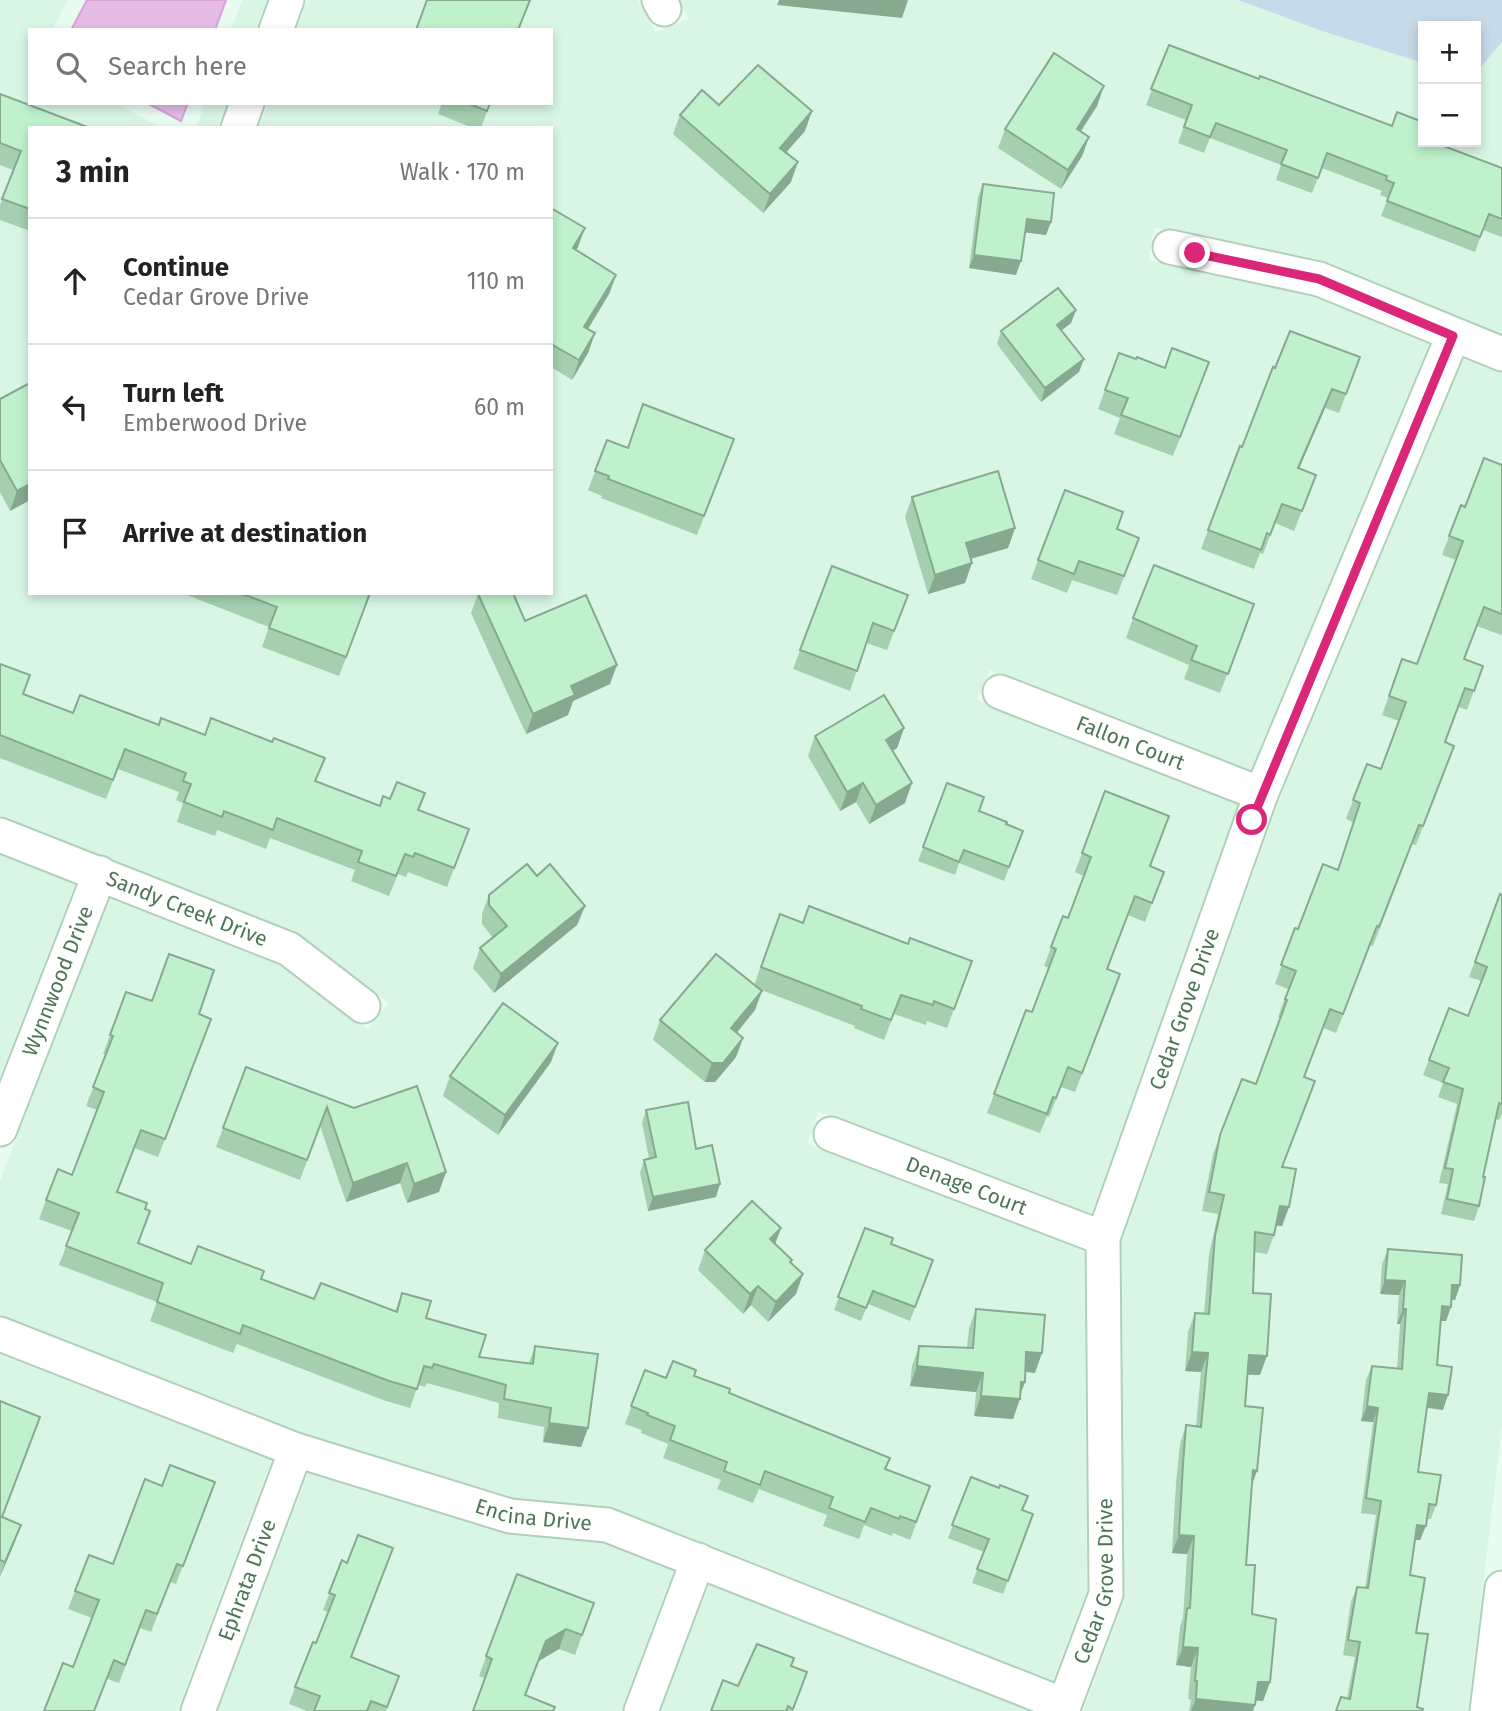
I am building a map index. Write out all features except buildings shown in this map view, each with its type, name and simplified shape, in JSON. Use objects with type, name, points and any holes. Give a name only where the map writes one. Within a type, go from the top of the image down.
[{"type":"street","points":[[277,28],[287,0]]},
{"type":"street","points":[[239,126],[246,105]]},
{"type":"street","points":[[1170,247],[1319,279],[1502,355]]},
{"type":"street","name":"Cedar Grove Drive","points":[[1063,1708],[1106,1594],[1103,1238],[1261,794],[1453,336]]},
{"type":"street","name":"Fallon Court","points":[[1000,692],[1261,794]]},
{"type":"street","name":"Sandy Creek Drive","points":[[0,835],[289,949],[363,1006]]},
{"type":"street","name":"Wynnwood Drive","points":[[0,1129],[100,873]]},
{"type":"street","name":"Denage Court","points":[[831,1134],[1103,1238]]},
{"type":"street","name":"Encina Drive","points":[[0,1334],[296,1450],[510,1516],[607,1525],[1063,1708]]},
{"type":"street","name":"Ephrata Drive","points":[[198,1711],[296,1450]]},
{"type":"street","points":[[641,1711],[698,1560]]},
{"type":"street","points":[[1488,1711],[1502,1588]]},
{"type":"shaded area","points":[[0,0],[68,0],[53,28],[28,28],[28,105],[120,105],[158,126],[28,126],[28,595],[553,595],[553,126],[259,126],[267,105],[553,105],[553,28],[297,28],[308,0],[638,0],[656,32],[689,19],[679,0],[1238,0],[1322,31],[1418,61],[1418,147],[1481,147],[1481,67],[1502,42],[1502,336],[1326,264],[1154,227],[1149,260],[1314,295],[1429,344],[1250,772],[990,670],[977,700],[1238,803],[1091,1215],[819,1112],[807,1143],[1084,1249],[1087,1590],[1052,1682],[613,1509],[513,1498],[302,1434],[0,1315],[0,1181],[111,896],[280,964],[367,1029],[389,1004],[296,933],[0,816]]},
{"type":"shaded area","points":[[87,0],[226,0],[216,28],[72,28]]},
{"type":"shaded area","points":[[242,0],[267,0],[256,28],[232,28]]},
{"type":"shaded area","points":[[1238,0],[1502,0],[1502,42],[1481,67],[1481,21],[1418,21],[1418,61],[1322,31]]},
{"type":"shaded area","points":[[151,105],[187,105],[181,121]]},
{"type":"shaded area","points":[[204,105],[226,105],[218,126],[197,126]]},
{"type":"shaded area","points":[[1464,358],[1502,373],[1502,1427],[1468,1711],[1083,1711],[1124,1601],[1122,1242],[1279,801]]},
{"type":"shaded area","points":[[0,853],[76,882],[0,1076]]},
{"type":"shaded area","points":[[0,1352],[272,1459],[177,1711],[0,1711]]},
{"type":"shaded area","points":[[309,1471],[506,1532],[603,1541],[674,1569],[621,1711],[218,1711]]},
{"type":"shaded area","points":[[710,1582],[1033,1711],[661,1711]]},
{"type":"route","points":[[1195,253],[1319,279],[1453,336],[1252,820]]}]
